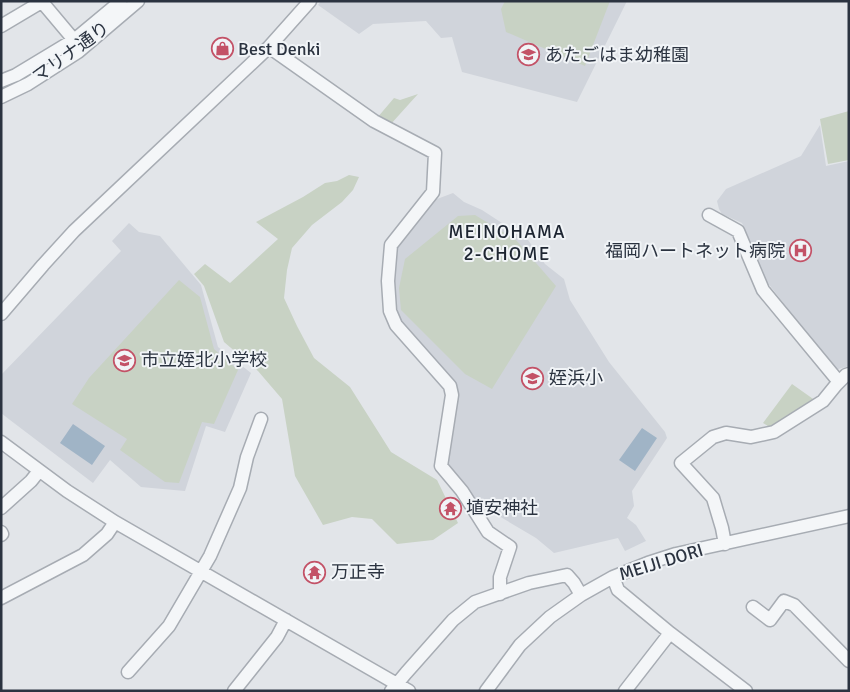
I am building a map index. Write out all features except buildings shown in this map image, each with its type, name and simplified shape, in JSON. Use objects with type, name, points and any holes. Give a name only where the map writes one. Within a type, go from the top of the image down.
[{"type":"street","name":"マリナ通り","points":[[1,81],[76,46],[121,1]]},
{"type":"street","name":"マリナ通り","points":[[1,98],[28,84],[138,1]]},
{"type":"street","points":[[1,314],[74,231],[268,47],[310,1]]},
{"type":"street","points":[[1,26],[43,2],[76,46]]},
{"type":"street","points":[[268,47],[374,121],[435,153],[433,192],[391,245],[388,281],[390,311],[396,324],[450,386],[452,395],[441,466],[462,491],[488,532],[510,548],[500,577],[500,594]]},
{"type":"street","points":[[710,215],[738,231],[763,290],[844,378],[823,401],[774,432],[751,437],[726,433],[714,437],[681,463],[713,498],[725,544]]},
{"type":"street","points":[[128,672],[169,626],[210,556],[240,488],[247,457],[261,419]]},
{"type":"street","points":[[1,442],[39,471],[115,522],[286,620],[394,687],[409,691]]},
{"type":"street","points":[[1,508],[31,482],[39,471]]},
{"type":"street","name":"MEIJI DORI","points":[[486,691],[520,645],[550,617],[612,577],[676,554],[849,516]]},
{"type":"street","points":[[1,598],[83,555],[107,534],[115,522]]},
{"type":"street","points":[[394,687],[453,620],[475,602],[530,583],[567,575],[582,595]]},
{"type":"street","points":[[612,577],[618,590],[743,690]]},
{"type":"street","points":[[753,608],[770,620],[784,601],[794,605],[849,661]]},
{"type":"street","points":[[234,691],[277,637],[286,620]]},
{"type":"street","points":[[624,691],[670,633]]},
{"type":"shaded area","name":"あたごはま幼稚園","points":[[321,1],[627,1],[577,102],[462,72],[452,37],[441,38],[426,21],[373,24],[359,34],[318,5]]},
{"type":"shaded area","name":"福岡ハートネット病院","points":[[820,125],[826,166],[849,161],[849,366],[835,370],[764,278],[742,223],[722,214],[717,201],[726,189],[801,156]]},
{"type":"shaded area","name":"姪浜小","points":[[453,193],[464,202],[482,210],[528,240],[545,264],[564,279],[570,300],[609,362],[665,432],[667,438],[632,491],[634,506],[627,518],[636,525],[646,541],[625,551],[618,538],[554,553],[536,538],[477,503],[446,465],[456,394],[392,310],[395,255],[398,247],[423,211],[437,199]]},
{"type":"shaded area","name":"市立姪北小学校","points":[[129,223],[139,232],[160,236],[201,285],[218,347],[251,373],[225,432],[206,426],[185,491],[141,487],[110,460],[93,483],[1,413],[1,375],[121,251],[112,241]]},
{"type":"green space","points":[[505,1],[610,1],[585,66],[506,32],[501,9]]},
{"type":"green space","points":[[418,94],[390,125],[377,118],[394,98],[400,100]]},
{"type":"green space","points":[[849,111],[849,160],[828,164],[820,119]]},
{"type":"green space","points":[[349,175],[359,177],[353,190],[342,202],[312,225],[292,248],[284,298],[314,358],[350,387],[391,452],[437,480],[458,523],[433,540],[397,544],[372,519],[352,517],[323,525],[295,476],[282,399],[258,371],[224,342],[204,286],[194,274],[205,264],[230,283],[278,239],[256,222],[325,183],[337,181]]},
{"type":"green space","points":[[475,215],[516,240],[556,286],[492,389],[465,374],[401,310],[399,288],[405,259],[458,216]]},
{"type":"green space","points":[[179,280],[200,297],[214,349],[238,370],[214,424],[202,422],[179,483],[165,482],[120,450],[127,439],[72,404],[89,378]]},
{"type":"green space","points":[[792,384],[816,401],[773,429],[763,423]]},
{"type":"water","points":[[73,424],[105,446],[92,465],[60,443]]},
{"type":"water","points":[[642,428],[657,438],[635,471],[619,460]]},
{"type":"place","name":"Best Denki","points":[[222,49]]},
{"type":"place","name":"あたごはま幼稚園","points":[[529,55]]},
{"type":"place","name":"福岡ハートネット病院","points":[[801,251]]},
{"type":"place","name":"市立姪北小学校","points":[[125,360]]},
{"type":"place","name":"姪浜小","points":[[533,378]]},
{"type":"place","name":"埴安神社","points":[[450,508]]},
{"type":"place","name":"万正寺","points":[[315,572]]},
{"type":"district","name":"MEINOHAMA 2-CHOME","points":[[507,242]]}]
